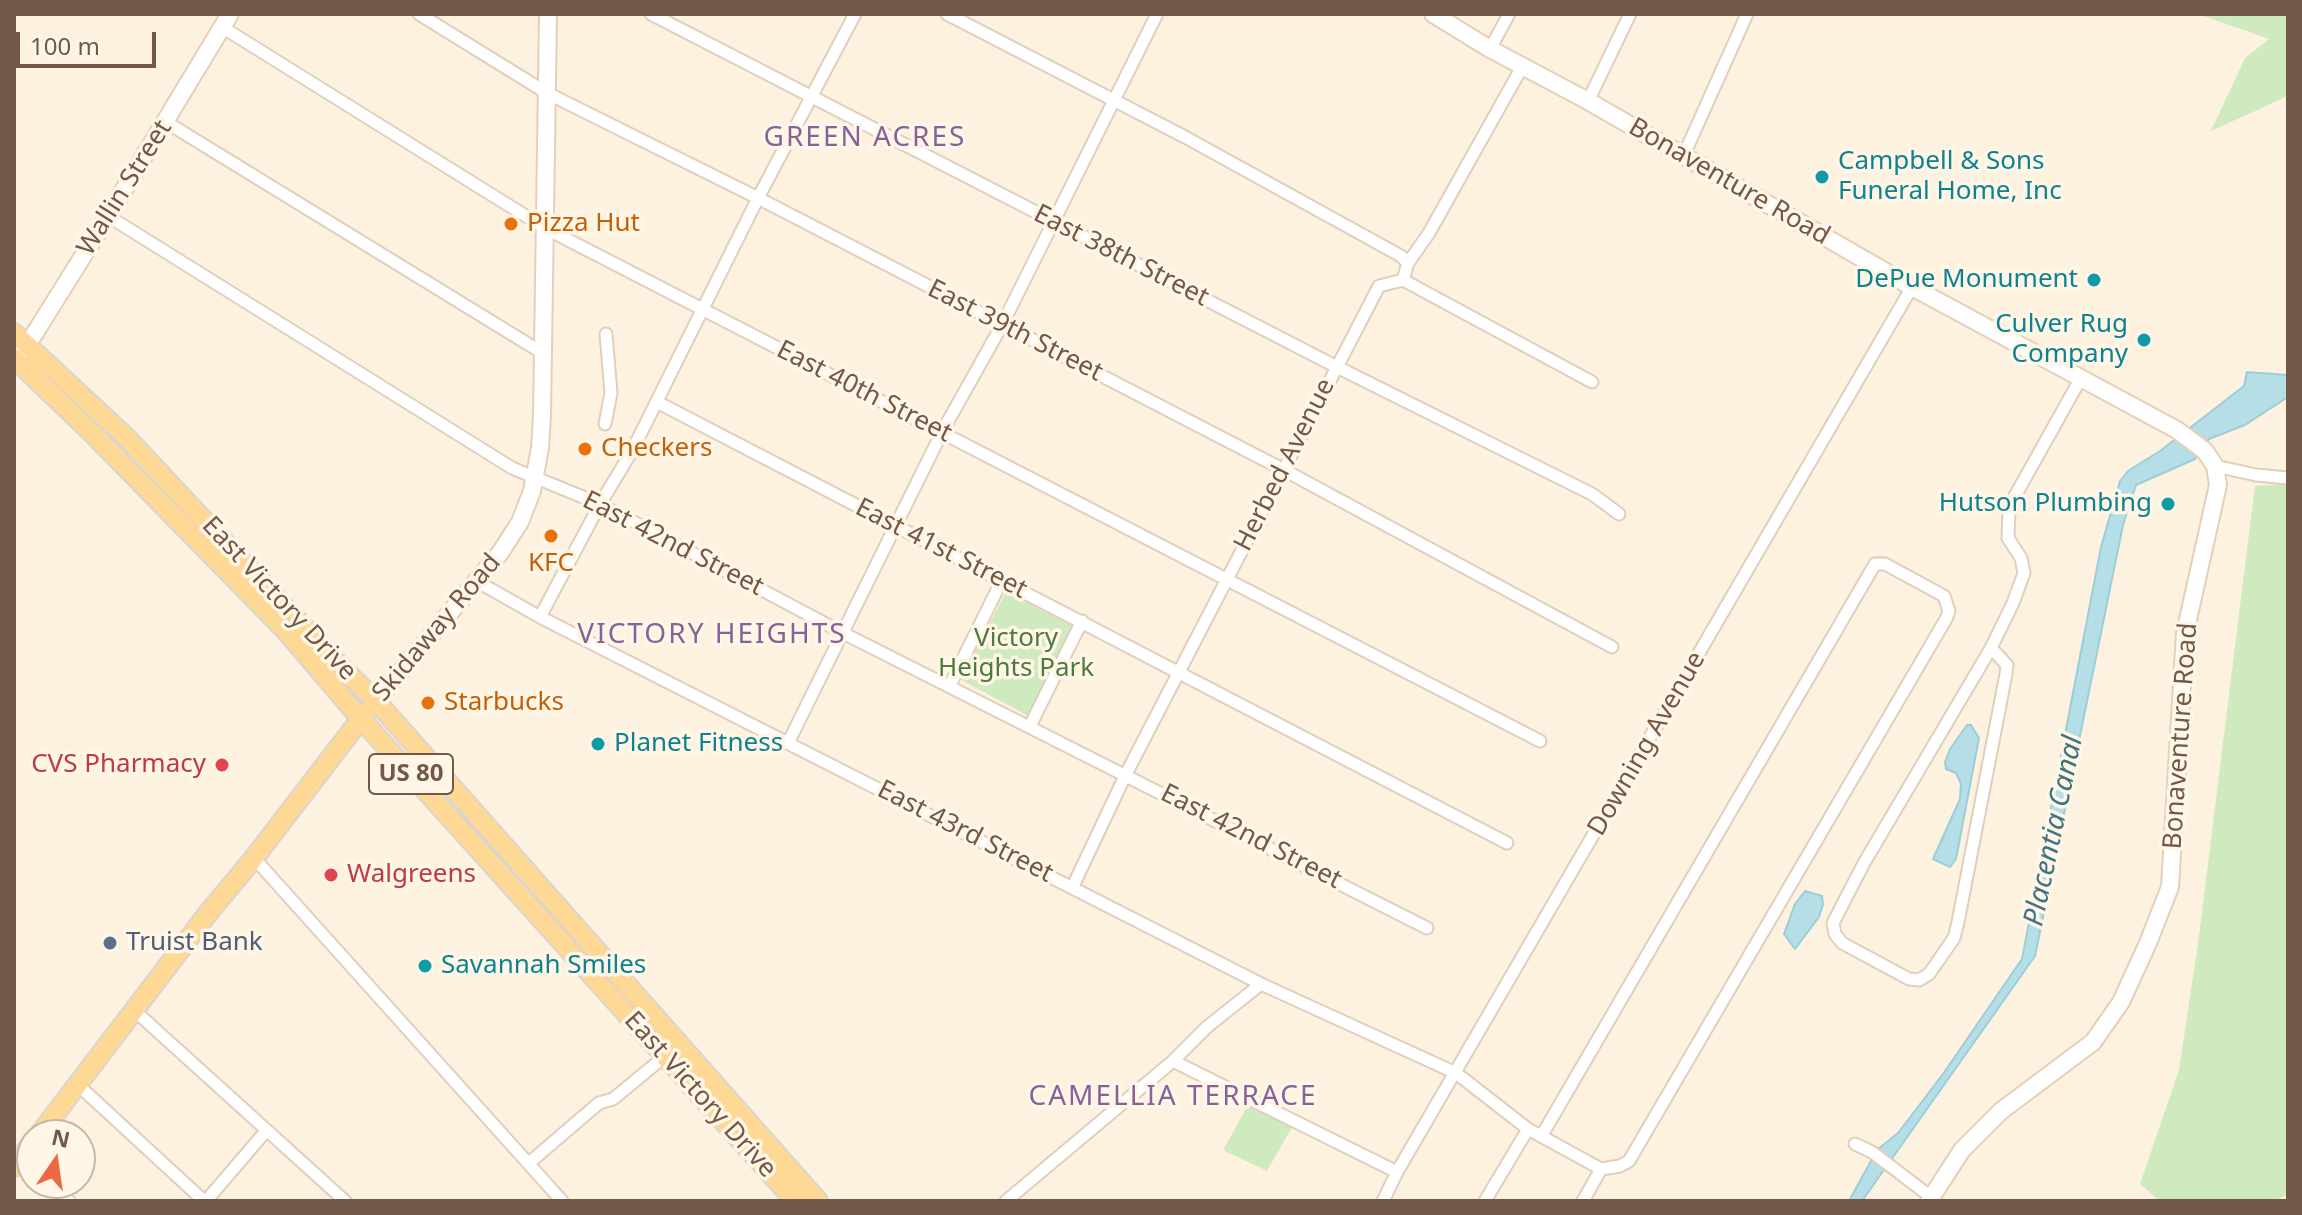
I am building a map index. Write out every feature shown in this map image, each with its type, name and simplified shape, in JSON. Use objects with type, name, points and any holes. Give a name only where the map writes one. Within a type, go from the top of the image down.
[{"type":"main road","name":"East Victory Drive","points":[[20,338],[126,437],[376,701],[658,1023],[768,1157],[795,1201]]},
{"type":"main road","name":"East Victory Drive","points":[[14,358],[287,632],[664,1057],[818,1201]]},
{"type":"main road","name":"Skidaway Road","points":[[51,1119],[209,912],[376,701]]},
{"type":"street","name":"East 39th Street","points":[[419,14],[547,93],[758,198],[1284,470],[1612,647]]},
{"type":"street","name":"Skidaway Road","points":[[376,701],[478,582],[520,522],[536,476],[541,441],[548,14]]},
{"type":"street","name":"East 38th Street","points":[[651,14],[1335,366],[1592,494],[1619,514]]},
{"type":"street","points":[[540,617],[632,451],[758,198],[855,14]]},
{"type":"street","points":[[947,14],[1113,100],[1401,256],[1408,263]]},
{"type":"street","points":[[788,743],[942,432],[1002,325],[1157,14]]},
{"type":"street","name":"Bonaventure Road","points":[[1433,14],[1912,287],[2177,430],[2205,451],[2215,466],[2218,485],[2185,633],[2170,887],[2121,1002],[2093,1042],[2001,1111],[1962,1150],[1930,1199]]},
{"type":"street","points":[[1490,49],[1509,14]]},
{"type":"street","points":[[1588,101],[1630,14]]},
{"type":"street","points":[[1683,157],[1747,14]]},
{"type":"street","name":"Wallin Street","points":[[14,358],[20,338],[108,216],[226,21]]},
{"type":"street","name":"East 40th Street","points":[[226,21],[545,228],[1522,729],[1540,741]]},
{"type":"street","points":[[1522,67],[1429,233],[1408,263],[1403,280],[1592,382]]},
{"type":"street","points":[[166,122],[541,352]]},
{"type":"street","name":"East 42nd Street","points":[[108,216],[512,468],[600,504],[843,633],[1427,928]]},
{"type":"street","name":"Herbed Avenue","points":[[1073,886],[1126,774],[1335,366],[1379,286],[1403,280]]},
{"type":"street","name":"Downing Avenue","points":[[1383,1201],[1397,1172],[1912,287]]},
{"type":"street","points":[[605,424],[611,393],[606,334]]},
{"type":"street","points":[[1991,648],[2007,665],[2006,674],[1958,922],[1954,938],[1929,974],[1919,980],[1909,979],[1842,943],[1835,934],[1833,923],[1864,863],[1991,648],[2013,603],[2024,573],[2021,558],[2008,538],[2009,511],[2081,378]]},
{"type":"street","name":"East 41st Street","points":[[657,402],[1507,843]]},
{"type":"street","points":[[2215,466],[2288,478]]},
{"type":"street","points":[[1542,1135],[1875,564],[1885,564],[1944,596],[1949,611],[1946,619],[1629,1161],[1601,1169],[1583,1201]]},
{"type":"street","name":"East 43rd Street","points":[[478,582],[540,617],[1261,984],[1456,1073],[1528,1129],[1601,1169]]},
{"type":"street","points":[[950,685],[1001,582]]},
{"type":"street","points":[[1030,726],[1082,621]]},
{"type":"street","points":[[254,858],[562,1201]]},
{"type":"street","points":[[1006,1201],[1261,984]]},
{"type":"street","points":[[135,1011],[345,1201]]},
{"type":"street","points":[[529,1163],[599,1103],[613,1099],[664,1057]]},
{"type":"street","points":[[1173,1061],[1397,1172]]},
{"type":"street","points":[[78,1085],[205,1201],[266,1131]]},
{"type":"street","points":[[1485,1201],[1528,1129]]},
{"type":"street","points":[[1855,1144],[1872,1152],[1930,1199]]},
{"type":"green space","points":[[2198,14],[2288,14],[2288,96],[2211,131],[2245,58],[2269,39]]},
{"type":"green space","points":[[2288,484],[2288,1194],[2275,1201],[2160,1201],[2140,1184],[2179,1070],[2198,944],[2255,486]]},
{"type":"green space","name":"Victory Heights Park","points":[[1006,592],[1073,626],[1028,716],[960,679]]},
{"type":"green space","points":[[1248,1105],[1292,1127],[1267,1171],[1223,1150]]},
{"type":"water","name":"Placentia Canal","points":[[2247,372],[2288,375],[2288,397],[2245,425],[2209,439],[2195,459],[2136,485],[2123,525],[2035,956],[1862,1201],[1849,1201],[1877,1150],[1898,1133],[1943,1074],[2022,959],[2101,547],[2120,481],[2128,471],[2160,451],[2244,386]]},
{"type":"water","points":[[1967,725],[1971,725],[1979,738],[1956,859],[1950,867],[1933,859],[1960,799],[1961,784],[1956,773],[1946,769],[1945,762]]},
{"type":"water","points":[[1805,891],[1822,896],[1823,904],[1819,917],[1795,949],[1784,934],[1795,904]]},
{"type":"place","name":"Campbell & Sons Funeral Home, Inc","points":[[1822,177]]},
{"type":"place","name":"Pizza Hut","points":[[511,224]]},
{"type":"place","name":"DePue Monument","points":[[2094,280]]},
{"type":"place","name":"Culver Rug Company","points":[[2144,340]]},
{"type":"place","name":"Checkers","points":[[585,449]]},
{"type":"place","name":"Hutson Plumbing","points":[[2168,504]]},
{"type":"place","name":"KFC","points":[[551,536]]},
{"type":"place","name":"Starbucks","points":[[428,703]]},
{"type":"place","name":"Planet Fitness","points":[[598,744]]},
{"type":"place","name":"CVS Pharmacy","points":[[222,765]]},
{"type":"place","name":"Walgreens","points":[[331,875]]},
{"type":"place","name":"Truist Bank","points":[[110,943]]},
{"type":"place","name":"Savannah Smiles","points":[[425,966]]},
{"type":"district","name":"GREEN ACRES","points":[[865,138]]},
{"type":"district","name":"VICTORY HEIGHTS","points":[[712,635]]},
{"type":"district","name":"CAMELLIA TERRACE","points":[[1173,1097]]}]
